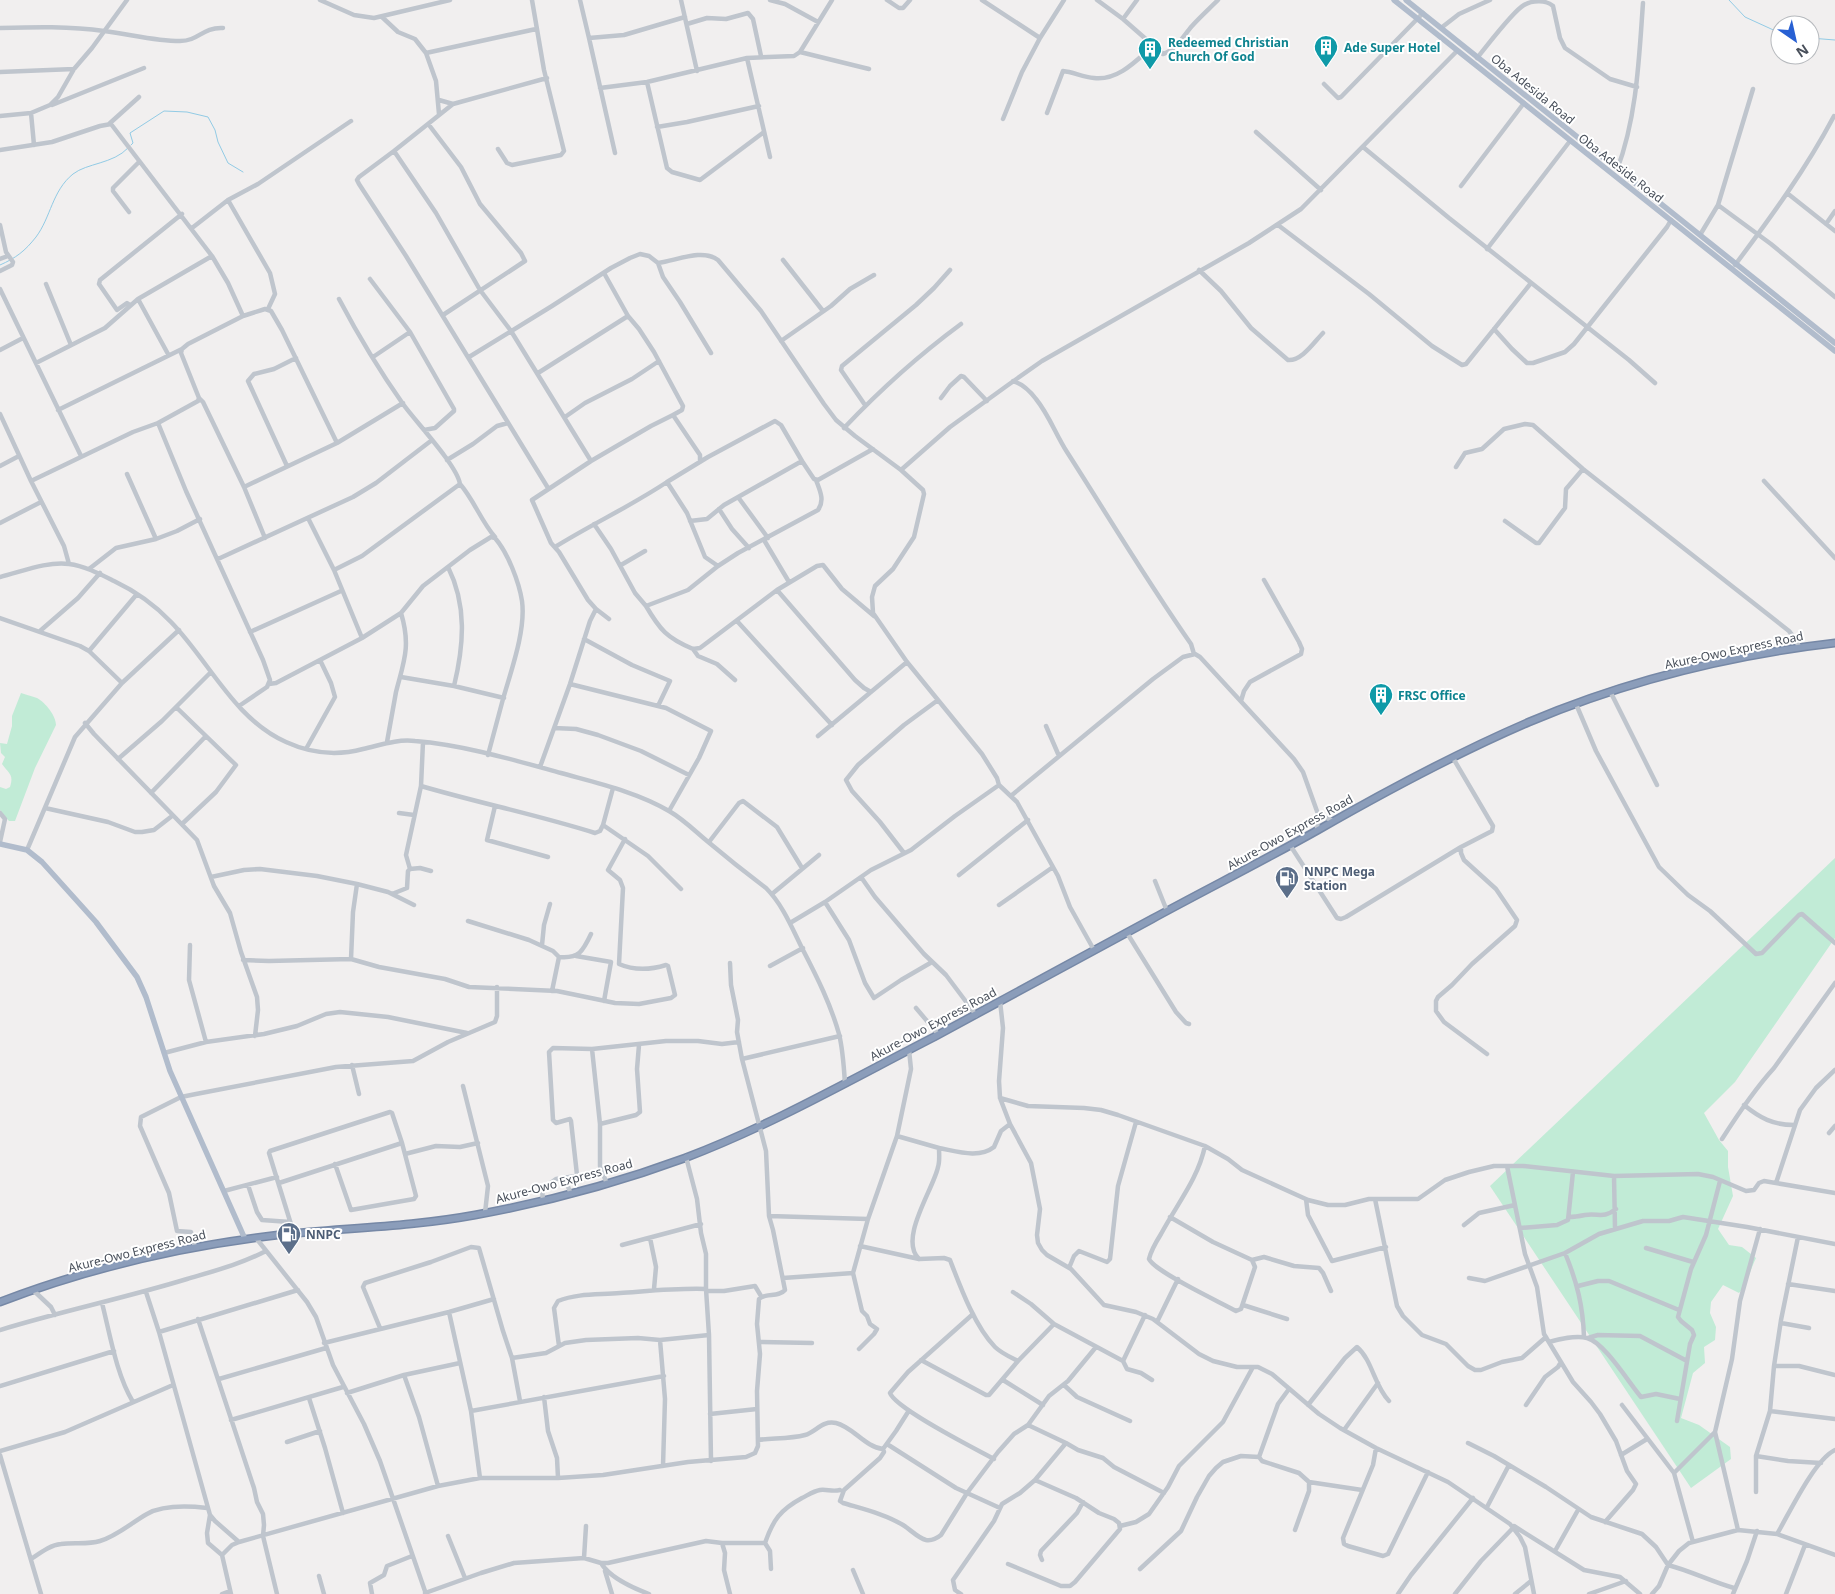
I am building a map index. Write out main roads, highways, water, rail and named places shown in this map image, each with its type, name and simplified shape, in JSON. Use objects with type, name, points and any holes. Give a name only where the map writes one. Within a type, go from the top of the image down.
[{"type":"highway","name":"Akure-Owo Express Road","points":[[0,1302],[33,1290],[122,1264],[195,1247],[245,1239],[392,1226],[485,1213],[543,1201],[608,1184],[686,1157],[760,1126],[845,1084],[1452,758],[1532,721],[1576,704],[1692,668],[1799,647],[1835,643]]},
{"type":"main road","name":"Oba Adeside Road","points":[[1394,0],[1672,222],[1734,266]]},
{"type":"main road","name":"Oba Adesida Road","points":[[1406,0],[1700,235],[1734,266],[1819,335],[1835,343]]},
{"type":"main road","points":[[1819,335],[1835,352]]},
{"type":"main road","points":[[0,843],[27,850],[58,877],[137,976],[181,1097],[245,1239]]},
{"type":"waterway","points":[[1729,0],[1745,17],[1770,28]]},
{"type":"waterway","points":[[1820,39],[1835,40]]},
{"type":"waterway","points":[[131,145],[133,143],[130,133],[164,111],[187,112],[208,117],[228,163],[243,172]]},
{"type":"waterway","points":[[0,265],[20,254],[36,237],[60,188],[73,174],[115,157],[128,148]]},
{"type":"place","name":"Ade Super Hotel","points":[[1326,68]]},
{"type":"place","name":"Redeemed Christian Church Of God","points":[[1150,70]]},
{"type":"place","name":"FRSC Office","points":[[1381,716]]},
{"type":"place","name":"NNPC Mega Station","points":[[1287,899]]},
{"type":"place","name":"NNPC","points":[[289,1255]]}]
